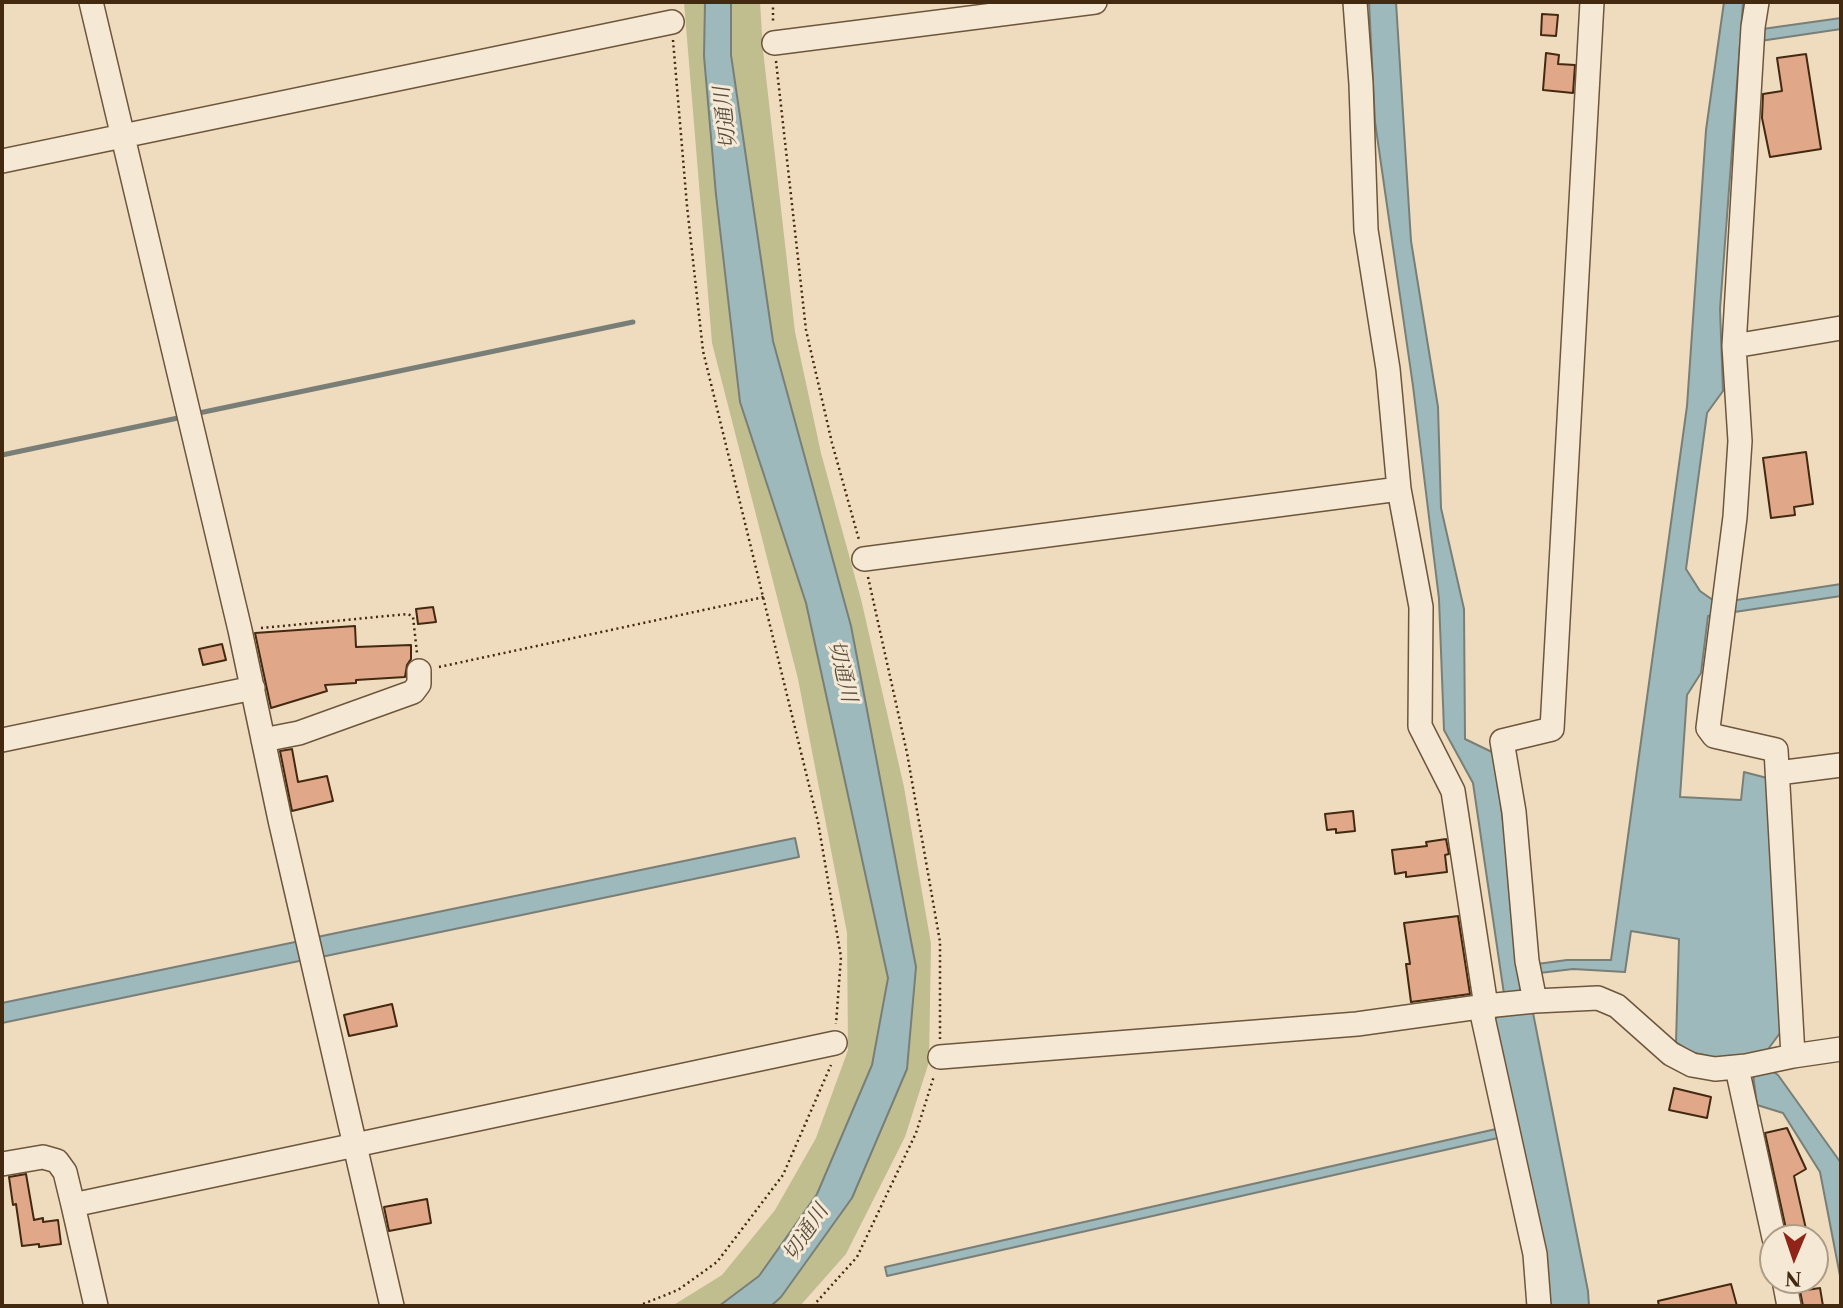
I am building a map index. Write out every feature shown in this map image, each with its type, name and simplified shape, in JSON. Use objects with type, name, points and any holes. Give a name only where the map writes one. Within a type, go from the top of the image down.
[{"type":"street","points":[[91,2],[240,630],[392,1306]]},
{"type":"street","points":[[774,43],[1095,2]]},
{"type":"street","points":[[1355,2],[1366,230],[1388,369],[1399,489],[1421,607],[1420,726],[1453,791],[1511,1003]]},
{"type":"street","points":[[1539,1306],[1535,1254],[1483,1018],[1511,1003],[1528,970],[1514,811],[1502,741],[1552,729],[1592,2]]},
{"type":"street","points":[[1757,2],[1734,346],[1740,440],[1735,517],[1708,728],[1714,736],[1776,750],[1783,1058]]},
{"type":"street","points":[[2,161],[672,22]]},
{"type":"street","points":[[1734,346],[1841,328]]},
{"type":"street","points":[[864,559],[1399,489]]},
{"type":"street","points":[[263,740],[299,733],[413,692],[419,684],[419,671]]},
{"type":"street","points":[[2,740],[253,688]]},
{"type":"street","points":[[1778,773],[1841,765]]},
{"type":"street","points":[[940,1057],[1357,1024],[1511,1003],[1598,998],[1617,1006],[1671,1054],[1692,1065],[1715,1069],[1742,1067],[1841,1049]]},
{"type":"street","points":[[73,1205],[835,1043]]},
{"type":"street","points":[[1742,1067],[1771,1224]]},
{"type":"street","points":[[2,1164],[43,1157],[57,1161],[65,1172],[96,1306]]},
{"type":"path","points":[[773,2],[774,43],[806,330],[832,443],[864,559],[907,753],[940,942],[940,1057],[916,1133],[857,1257],[813,1306]]},
{"type":"path","points":[[638,1306],[678,1290],[717,1262],[783,1175],[831,1071],[841,957],[818,822],[704,351],[687,206],[672,22]]},
{"type":"path","points":[[240,630],[408,614],[412,618],[419,671],[764,597]]},
{"type":"shaded area","points":[[684,2],[705,2],[704,56],[740,402],[806,603],[888,978],[872,1065],[817,1194],[759,1276],[719,1306],[672,1306],[722,1275],[775,1210],[816,1138],[848,1050],[847,933],[798,679],[712,343]]},
{"type":"shaded area","points":[[731,2],[760,2],[795,332],[821,453],[861,599],[904,787],[931,944],[929,1062],[905,1137],[846,1254],[800,1306],[771,1306],[781,1297],[916,967],[851,626],[773,341],[731,55]]},
{"type":"water","name":"切通川","points":[[705,2],[731,2],[731,55],[773,341],[851,626],[916,967],[907,1069],[852,1198],[781,1297],[771,1306],[719,1306],[759,1276],[817,1194],[872,1065],[888,978],[806,603],[740,402],[716,195],[704,56]]},
{"type":"water","points":[[1369,2],[1396,2],[1411,241],[1438,407],[1441,508],[1464,609],[1465,739],[1494,753],[1522,966],[1567,960],[1611,960],[1687,406],[1706,130],[1724,2],[1743,2],[1741,32],[1841,18],[1841,29],[1740,44],[1720,309],[1723,391],[1707,413],[1686,569],[1700,591],[1717,603],[1841,584],[1841,596],[1708,616],[1701,673],[1687,695],[1680,797],[1741,800],[1744,772],[1771,779],[1785,1004],[1780,1033],[1766,1052],[1768,1068],[1778,1075],[1841,1163],[1841,1281],[1820,1172],[1783,1113],[1757,1105],[1753,1074],[1722,1059],[1691,1052],[1676,1042],[1679,939],[1631,931],[1625,972],[1573,969],[1523,975],[1520,992],[1522,1009],[1533,1013],[1588,1291],[1589,1306],[1548,1306],[1494,1019],[1505,1013],[1504,994],[1473,783],[1444,730],[1439,599],[1413,386],[1375,122]]},
{"type":"water","points":[[795,838],[799,857],[321,957],[317,937]]},
{"type":"water","points":[[300,941],[304,960],[2,1023],[2,1003]]},
{"type":"water","points":[[1496,1129],[1498,1138],[887,1276],[885,1267]]},
{"type":"building","points":[[1542,14],[1558,15],[1556,36],[1541,35]]},
{"type":"building","points":[[1546,53],[1559,55],[1558,64],[1575,65],[1573,93],[1543,90]]},
{"type":"building","points":[[1806,54],[1821,149],[1770,157],[1762,118],[1763,94],[1782,91],[1777,58]]},
{"type":"building","points":[[1806,452],[1813,504],[1794,507],[1795,515],[1771,518],[1763,458]]},
{"type":"building","points":[[433,607],[436,622],[418,624],[416,609]]},
{"type":"building","points":[[355,626],[356,647],[411,645],[411,659],[405,677],[325,685],[327,691],[271,708],[255,633]]},
{"type":"building","points":[[222,644],[226,660],[203,665],[199,649]]},
{"type":"building","points":[[292,749],[298,782],[327,776],[333,801],[292,811],[280,751]]},
{"type":"building","points":[[1353,811],[1355,831],[1336,833],[1336,829],[1327,830],[1325,814]]},
{"type":"building","points":[[1446,839],[1449,854],[1445,855],[1447,872],[1406,877],[1406,872],[1395,874],[1392,850],[1427,846],[1426,842]]},
{"type":"building","points":[[1458,916],[1470,994],[1411,1002],[1406,964],[1410,964],[1404,923]]},
{"type":"building","points":[[392,1004],[397,1026],[349,1036],[344,1015]]},
{"type":"building","points":[[1674,1088],[1711,1097],[1707,1118],[1669,1110]]},
{"type":"building","points":[[1787,1128],[1806,1169],[1794,1176],[1805,1224],[1785,1224],[1765,1133]]},
{"type":"building","points":[[26,1174],[34,1220],[58,1220],[61,1244],[22,1246],[9,1177]]},
{"type":"building","points":[[427,1199],[431,1223],[389,1231],[384,1207]]},
{"type":"building","points":[[1731,1284],[1737,1306],[1659,1306],[1658,1301]]},
{"type":"building","points":[[1801,1294],[1821,1294],[1823,1306],[1803,1306]]},
{"type":"waterway","points":[[199,413],[633,322]]},
{"type":"waterway","points":[[2,455],[178,418]]}]
